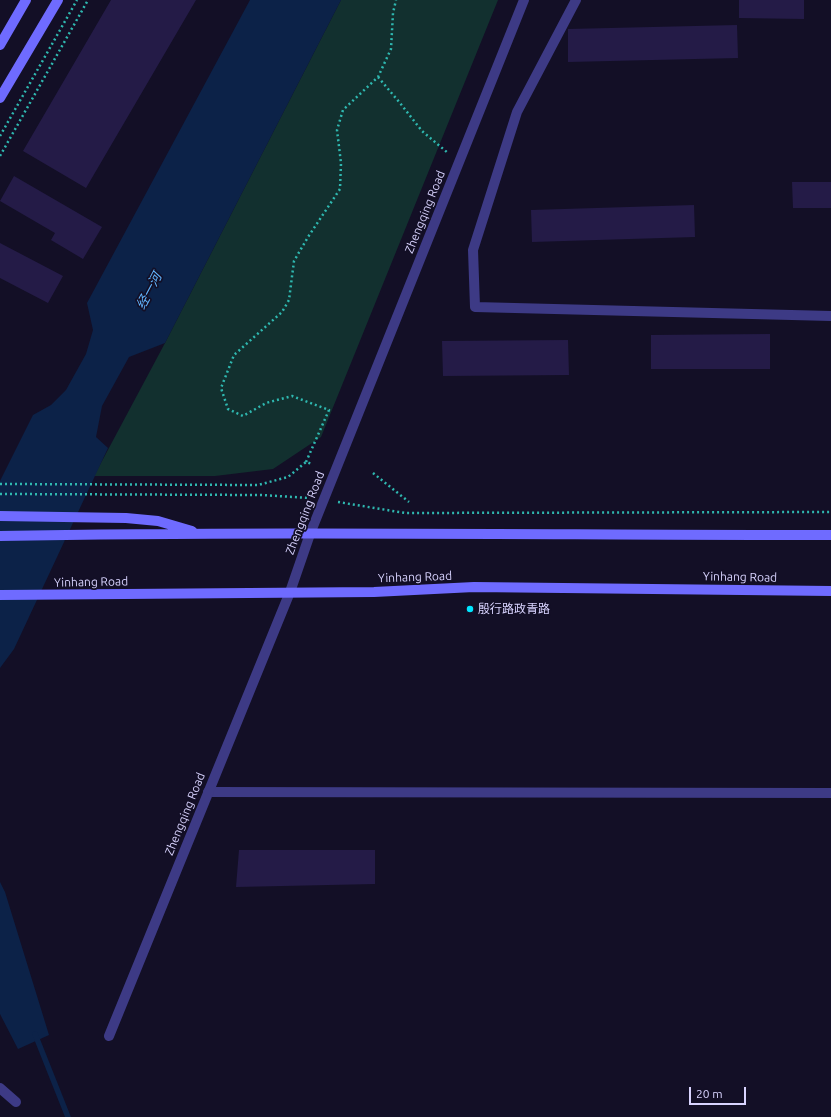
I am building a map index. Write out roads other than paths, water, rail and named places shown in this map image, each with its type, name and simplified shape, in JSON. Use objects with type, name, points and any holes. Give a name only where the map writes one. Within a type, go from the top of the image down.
[{"type":"main road","points":[[0,45],[26,0]]},
{"type":"main road","points":[[0,98],[58,0]]},
{"type":"main road","points":[[0,516],[126,518],[158,521],[204,535]]},
{"type":"main road","points":[[0,536],[123,534],[831,535]]},
{"type":"main road","name":"Yinhang Road","points":[[0,595],[374,592],[474,588],[831,591]]},
{"type":"street","name":"Zhengqing Road","points":[[109,1036],[290,592],[310,534],[524,0]]},
{"type":"street","points":[[576,0],[517,112],[473,250],[475,307],[831,316]]},
{"type":"street","points":[[208,792],[831,793]]},
{"type":"street","points":[[0,1088],[16,1102]]},
{"type":"water","name":"经一河","points":[[250,0],[341,0],[165,343],[129,357],[102,406],[96,437],[108,448],[14,649],[0,668],[0,481],[33,415],[51,405],[66,390],[86,354],[93,330],[87,303]]},
{"type":"water","points":[[0,882],[5,892],[49,1035],[18,1049],[0,1014]]},
{"type":"waterway","points":[[35,1034],[68,1117]]},
{"type":"place","name":"殷行路政青路","points":[[470,609]]}]
